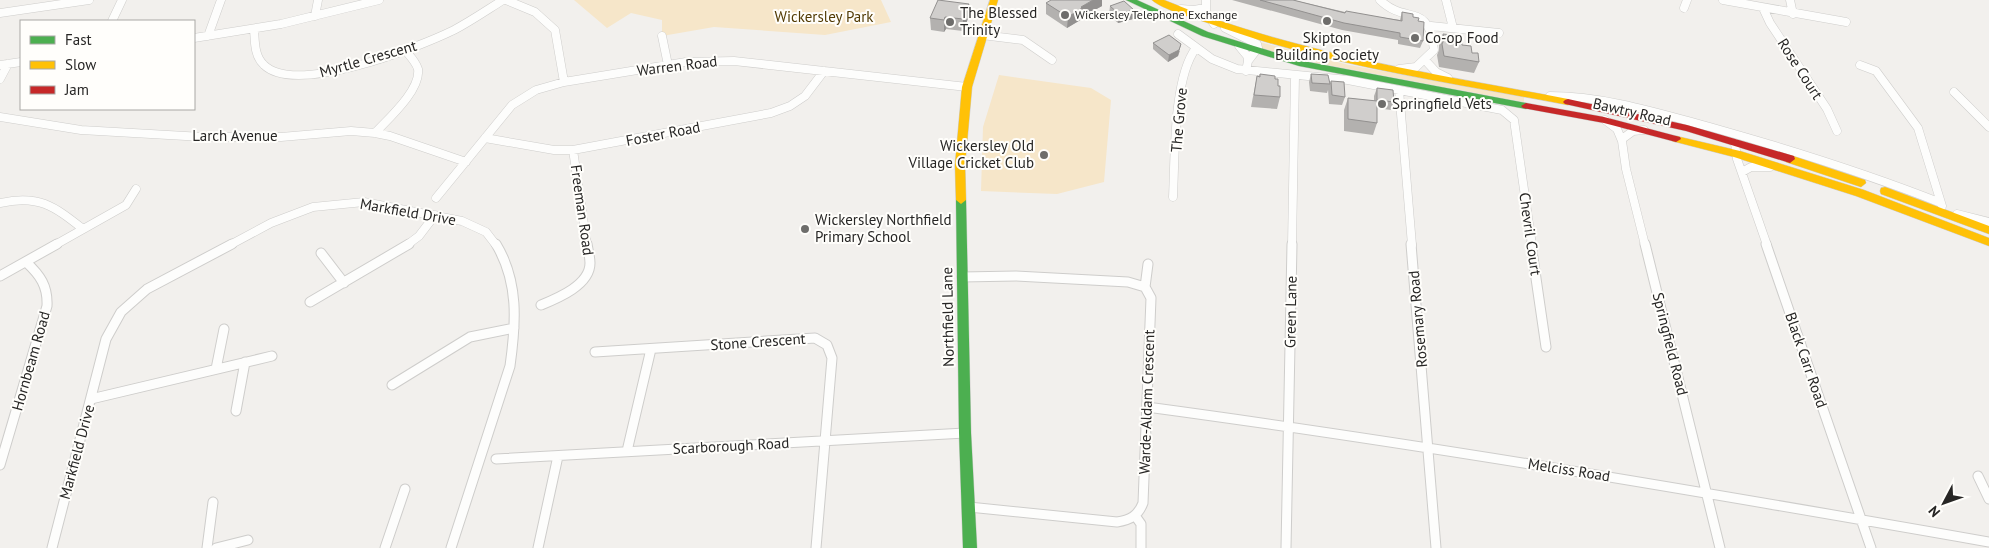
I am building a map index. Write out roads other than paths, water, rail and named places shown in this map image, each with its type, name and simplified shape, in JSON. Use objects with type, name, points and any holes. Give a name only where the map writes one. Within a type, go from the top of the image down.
[{"type":"main road","name":"Northfield Lane","points":[[970,548],[960,165],[967,87],[994,0]]},
{"type":"main road","name":"Bawtry Road","points":[[1130,0],[1173,21],[1239,46],[1336,71],[1604,120],[1736,148]]},
{"type":"main road","name":"Bawtry Road","points":[[1156,0],[1217,25],[1331,57],[1632,115],[1771,159],[1856,181],[1942,208],[1989,230]]},
{"type":"main road","name":"Bawtry Road","points":[[1771,159],[1783,169],[1860,193],[1989,242]]},
{"type":"street","points":[[0,13],[89,0]]},
{"type":"street","points":[[112,20],[122,0]]},
{"type":"street","points":[[208,36],[221,0]]},
{"type":"street","points":[[315,16],[318,0]]},
{"type":"street","points":[[195,38],[254,29],[379,0]]},
{"type":"street","points":[[504,0],[535,12],[555,30],[564,82]]},
{"type":"street","name":"Myrtle Crescent","points":[[254,29],[255,48],[261,62],[267,68],[287,75],[322,74],[405,50],[462,25],[504,0]]},
{"type":"street","points":[[1206,0],[1205,8],[1208,16],[1217,25]]},
{"type":"street","points":[[1380,0],[1390,8],[1422,15],[1429,20],[1431,26],[1434,50],[1416,68],[1395,70]]},
{"type":"street","points":[[1446,0],[1453,28]]},
{"type":"street","points":[[1723,0],[1846,22]]},
{"type":"street","points":[[1790,0],[1793,14]]},
{"type":"street","points":[[1175,9],[1194,10],[1205,8]]},
{"type":"street","name":"Rose Court","points":[[1763,8],[1770,23],[1826,109],[1837,131]]},
{"type":"street","name":"Bawtry Road","points":[[1217,25],[1254,41],[1258,46],[1257,51]]},
{"type":"street","points":[[1431,26],[1499,33]]},
{"type":"street","points":[[1178,34],[1219,62],[1246,71],[1315,76],[1399,90]]},
{"type":"street","points":[[982,35],[1023,40],[1052,60]]},
{"type":"street","points":[[662,36],[668,65]]},
{"type":"street","points":[[1239,46],[1245,53],[1248,61]]},
{"type":"street","name":"The Grove","points":[[1173,197],[1179,94],[1190,54],[1196,48]]},
{"type":"street","points":[[375,134],[417,83],[418,68],[405,50]]},
{"type":"street","points":[[1246,71],[1248,61],[1257,51]]},
{"type":"street","points":[[1424,60],[1436,72],[1453,80]]},
{"type":"street","name":"Warren Road","points":[[436,198],[507,110],[521,98],[549,85],[668,65],[700,61],[734,61],[967,87]]},
{"type":"street","points":[[0,79],[4,65],[20,62]]},
{"type":"street","points":[[1860,65],[1876,71],[1918,128],[1942,208]]},
{"type":"street","name":"Foster Road","points":[[485,138],[554,150],[574,150],[785,109],[798,103],[812,92],[824,71]]},
{"type":"street","name":"Green Lane","points":[[1286,548],[1290,426],[1295,76]]},
{"type":"street","name":"Chevril Court","points":[[1399,90],[1494,107],[1502,110],[1514,120],[1546,347]]},
{"type":"street","name":"Rosemary Road","points":[[1399,90],[1436,548]]},
{"type":"street","points":[[1954,92],[1989,127]]},
{"type":"street","name":"Bawtry Road","points":[[1542,97],[1578,96],[1670,116],[1885,181],[1942,208],[1989,222]]},
{"type":"street","name":"Larch Avenue","points":[[0,117],[81,130],[203,137],[281,137],[351,131],[390,136],[466,162]]},
{"type":"street","points":[[1604,120],[1618,130],[1622,139],[1633,131],[1647,130]]},
{"type":"street","name":"Springfield Road","points":[[1622,139],[1622,152],[1720,548]]},
{"type":"street","name":"Black Carr Road","points":[[1736,148],[1742,172],[1871,548]]},
{"type":"street","name":"Freeman Road","points":[[541,305],[558,299],[579,283],[590,265],[574,150]]},
{"type":"street","points":[[1742,172],[1751,167],[1783,169]]},
{"type":"street","points":[[0,276],[126,205],[136,189]]},
{"type":"street","points":[[0,203],[14,199],[34,198],[55,208],[83,229]]},
{"type":"street","name":"Markfield Drive","points":[[52,548],[106,339],[122,312],[147,289],[225,246],[291,214],[312,207],[364,202],[435,215],[473,225],[492,238],[504,257],[512,278],[514,328],[510,366],[451,548]]},
{"type":"street","points":[[310,302],[412,242],[435,215]]},
{"type":"street","points":[[320,254],[344,283]]},
{"type":"street","name":"Hornbeam Road","points":[[0,465],[48,306],[46,285],[40,275],[26,262]]},
{"type":"street","name":"Warde-Aldam Crescent","points":[[1141,548],[1141,524],[1136,517],[1143,503],[1151,298],[1145,287],[1148,264]]},
{"type":"street","points":[[962,277],[1016,276],[1128,282],[1145,287]]},
{"type":"street","points":[[392,385],[470,337],[514,328]]},
{"type":"street","points":[[216,369],[224,329]]},
{"type":"street","name":"Stone Crescent","points":[[595,352],[815,338],[826,343],[831,350],[832,358],[816,548]]},
{"type":"street","points":[[627,451],[651,349]]},
{"type":"street","points":[[92,399],[272,356]]},
{"type":"street","points":[[236,411],[245,362]]},
{"type":"street","name":"Melciss Road","points":[[1147,407],[1290,426],[1605,475],[1989,542]]},
{"type":"street","name":"Scarborough Road","points":[[496,459],[966,433]]},
{"type":"street","points":[[538,548],[558,456]]},
{"type":"street","points":[[1978,476],[1989,499]]},
{"type":"street","points":[[385,548],[405,489]]},
{"type":"street","points":[[207,548],[213,502]]},
{"type":"street","points":[[969,506],[1117,522],[1136,517]]},
{"type":"street","points":[[216,548],[248,540]]},
{"type":"place","name":"Wickersley Telephone Exchange","points":[[1065,15]]},
{"type":"place","name":"Skipton Building Society","points":[[1327,21]]},
{"type":"place","name":"The Blessed Trinity","points":[[950,22]]},
{"type":"place","name":"Co-op Food","points":[[1415,38]]},
{"type":"place","name":"Springfield Vets","points":[[1382,104]]},
{"type":"place","name":"Wickersley Old Village Cricket Club","points":[[1044,155]]},
{"type":"place","name":"Wickersley Northfield Primary School","points":[[805,229]]},
{"type":"park label","name":"Wickersley Park","points":[[824,17]]}]
